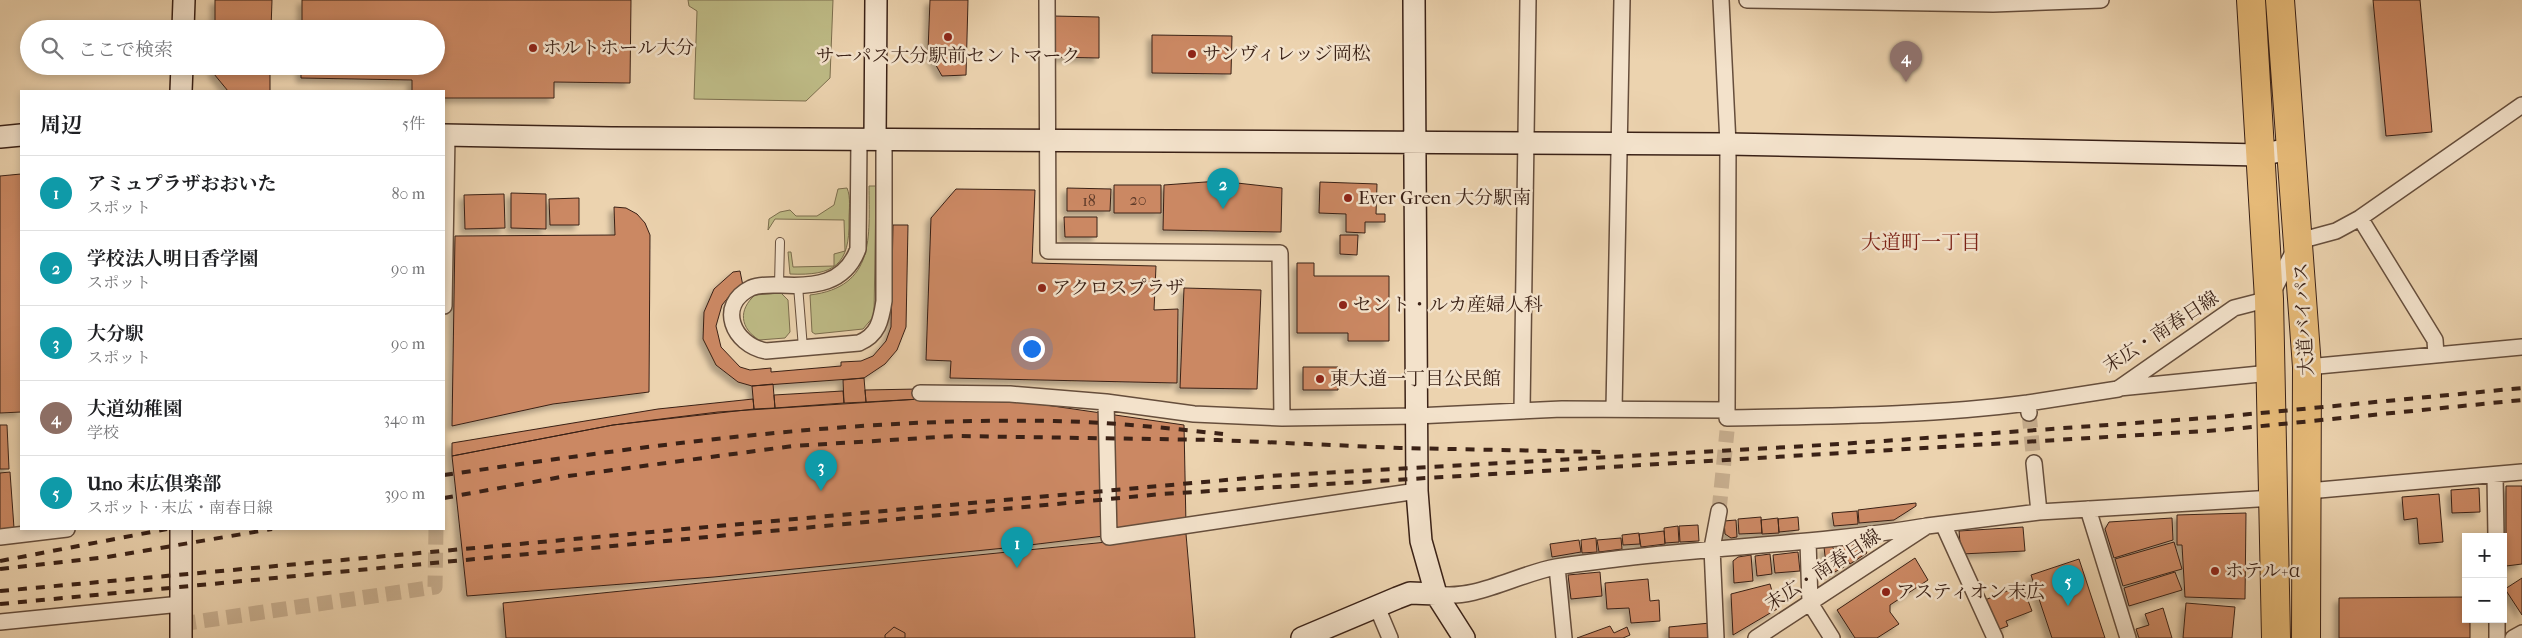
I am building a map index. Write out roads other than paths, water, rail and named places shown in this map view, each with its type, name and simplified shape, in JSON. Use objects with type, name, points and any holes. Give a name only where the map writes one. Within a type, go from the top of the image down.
[{"type":"highway","name":"大道バイパス","points":[[2280,0],[2289,149],[2299,241],[2307,367],[2306,638]]},
{"type":"highway","name":"大道バイパス","points":[[2248,1],[2269,299],[2276,638]]},
{"type":"street","points":[[183,20],[184,0]]},
{"type":"street","points":[[873,139],[858,249],[854,260],[844,272],[828,282],[798,286],[764,285],[752,288],[737,300],[733,309],[734,330],[741,340],[756,350],[766,351],[859,343],[868,339],[880,322],[884,301],[873,139],[876,0]]},
{"type":"street","points":[[1047,0],[1048,251],[1280,253],[1282,418]]},
{"type":"street","points":[[1414,0],[1417,491],[1421,541],[1436,594],[1464,638]]},
{"type":"street","points":[[1522,410],[1528,0]]},
{"type":"street","points":[[1614,409],[1622,0]]},
{"type":"street","points":[[1721,0],[1728,144],[1727,420]]},
{"type":"street","points":[[1747,0],[1993,2],[2101,0]]},
{"type":"street","points":[[181,90],[182,75]]},
{"type":"street","points":[[2269,299],[2299,241],[2336,231],[2360,218],[2522,105]]},
{"type":"street","points":[[0,137],[20,135]]},
{"type":"street","points":[[445,135],[1728,144],[2260,155],[2289,149]]},
{"type":"street","points":[[2360,218],[2435,340],[2436,355]]},
{"type":"street","name":"末広・南春日線","points":[[920,393],[1010,394],[1106,402],[1194,414],[1282,418],[1416,416],[1522,410],[1614,409],[1727,420],[1989,408],[2028,408],[2118,389],[2234,308],[2269,299]]},
{"type":"street","points":[[2307,367],[2522,347]]},
{"type":"street","points":[[2118,389],[2270,373]]},
{"type":"street","points":[[1106,402],[1109,537],[1417,491]]},
{"type":"street","points":[[2034,463],[2039,512]]},
{"type":"street","points":[[2308,491],[2522,472]]},
{"type":"street","points":[[2495,475],[2496,533]]},
{"type":"street","name":"末広・南春日線","points":[[1756,638],[1927,526],[2039,512],[2274,498]]},
{"type":"street","points":[[2088,509],[2128,638]]},
{"type":"street","points":[[1716,638],[1712,548],[1719,511]]},
{"type":"street","points":[[1943,524],[1996,638]]},
{"type":"street","points":[[1302,638],[1410,593],[1436,594],[1451,597],[1466,595],[1522,575],[1557,567],[1712,548],[1873,535],[1927,526]]},
{"type":"street","points":[[0,537],[52,530]]},
{"type":"street","points":[[181,530],[181,638]]},
{"type":"street","points":[[1808,541],[1810,604],[1832,638]]},
{"type":"street","points":[[1557,567],[1564,638]]},
{"type":"street","points":[[0,622],[181,604]]},
{"type":"street","points":[[1377,607],[1390,638]]},
{"type":"street","points":[[2497,623],[2497,638]]},
{"type":"street","points":[[2513,638],[2522,633]]},
{"type":"lane","points":[[779,285],[780,242]]},
{"type":"lane","points":[[798,286],[802,348]]},
{"type":"tunnel","points":[[2029,413],[2034,463]]},
{"type":"tunnel","points":[[1719,511],[1727,431]]},
{"type":"tunnel","points":[[181,624],[435,587],[436,530]]},
{"type":"railway","points":[[0,591],[1270,476],[1841,444],[2219,417],[2522,388]]},
{"type":"railway","points":[[0,604],[1162,494],[2222,430],[2522,400]]},
{"type":"railway","points":[[445,475],[672,444],[824,429],[901,424],[977,421],[1054,421],[1223,434]]},
{"type":"railway","points":[[445,498],[561,477],[793,446],[956,436],[1217,440],[1400,448],[1602,452]]},
{"type":"railway","points":[[0,561],[162,530]]},
{"type":"railway","points":[[0,569],[107,557],[266,530]]},
{"type":"place","name":"サーパス大分駅前セントマーク","points":[[948,37]]},
{"type":"place","name":"ホルトホール大分","points":[[533,48]]},
{"type":"place","name":"サンヴィレッジ岡松","points":[[1192,54]]},
{"type":"place","name":"大道幼稚園","points":[[1906,82]]},
{"type":"place","name":"Ever Green 大分駅南","points":[[1348,198]]},
{"type":"place","name":"学校法人明日香学園","points":[[1223,209]]},
{"type":"place","name":"アクロスプラザ","points":[[1042,288]]},
{"type":"place","name":"セント・ルカ産婦人科","points":[[1343,305]]},
{"type":"place","name":"東大道一丁目公民館","points":[[1320,379]]},
{"type":"place","name":"大分駅","points":[[821,491]]},
{"type":"place","name":"アミュプラザおおいた","points":[[1017,568]]},
{"type":"place","name":"ホテル+α","points":[[2215,571]]},
{"type":"place","name":"アスティオン末広","points":[[1886,592]]},
{"type":"place","name":"Uno 末広倶楽部","points":[[2068,606]]},
{"type":"district","name":"大道町一丁目","points":[[1921,242]]}]
